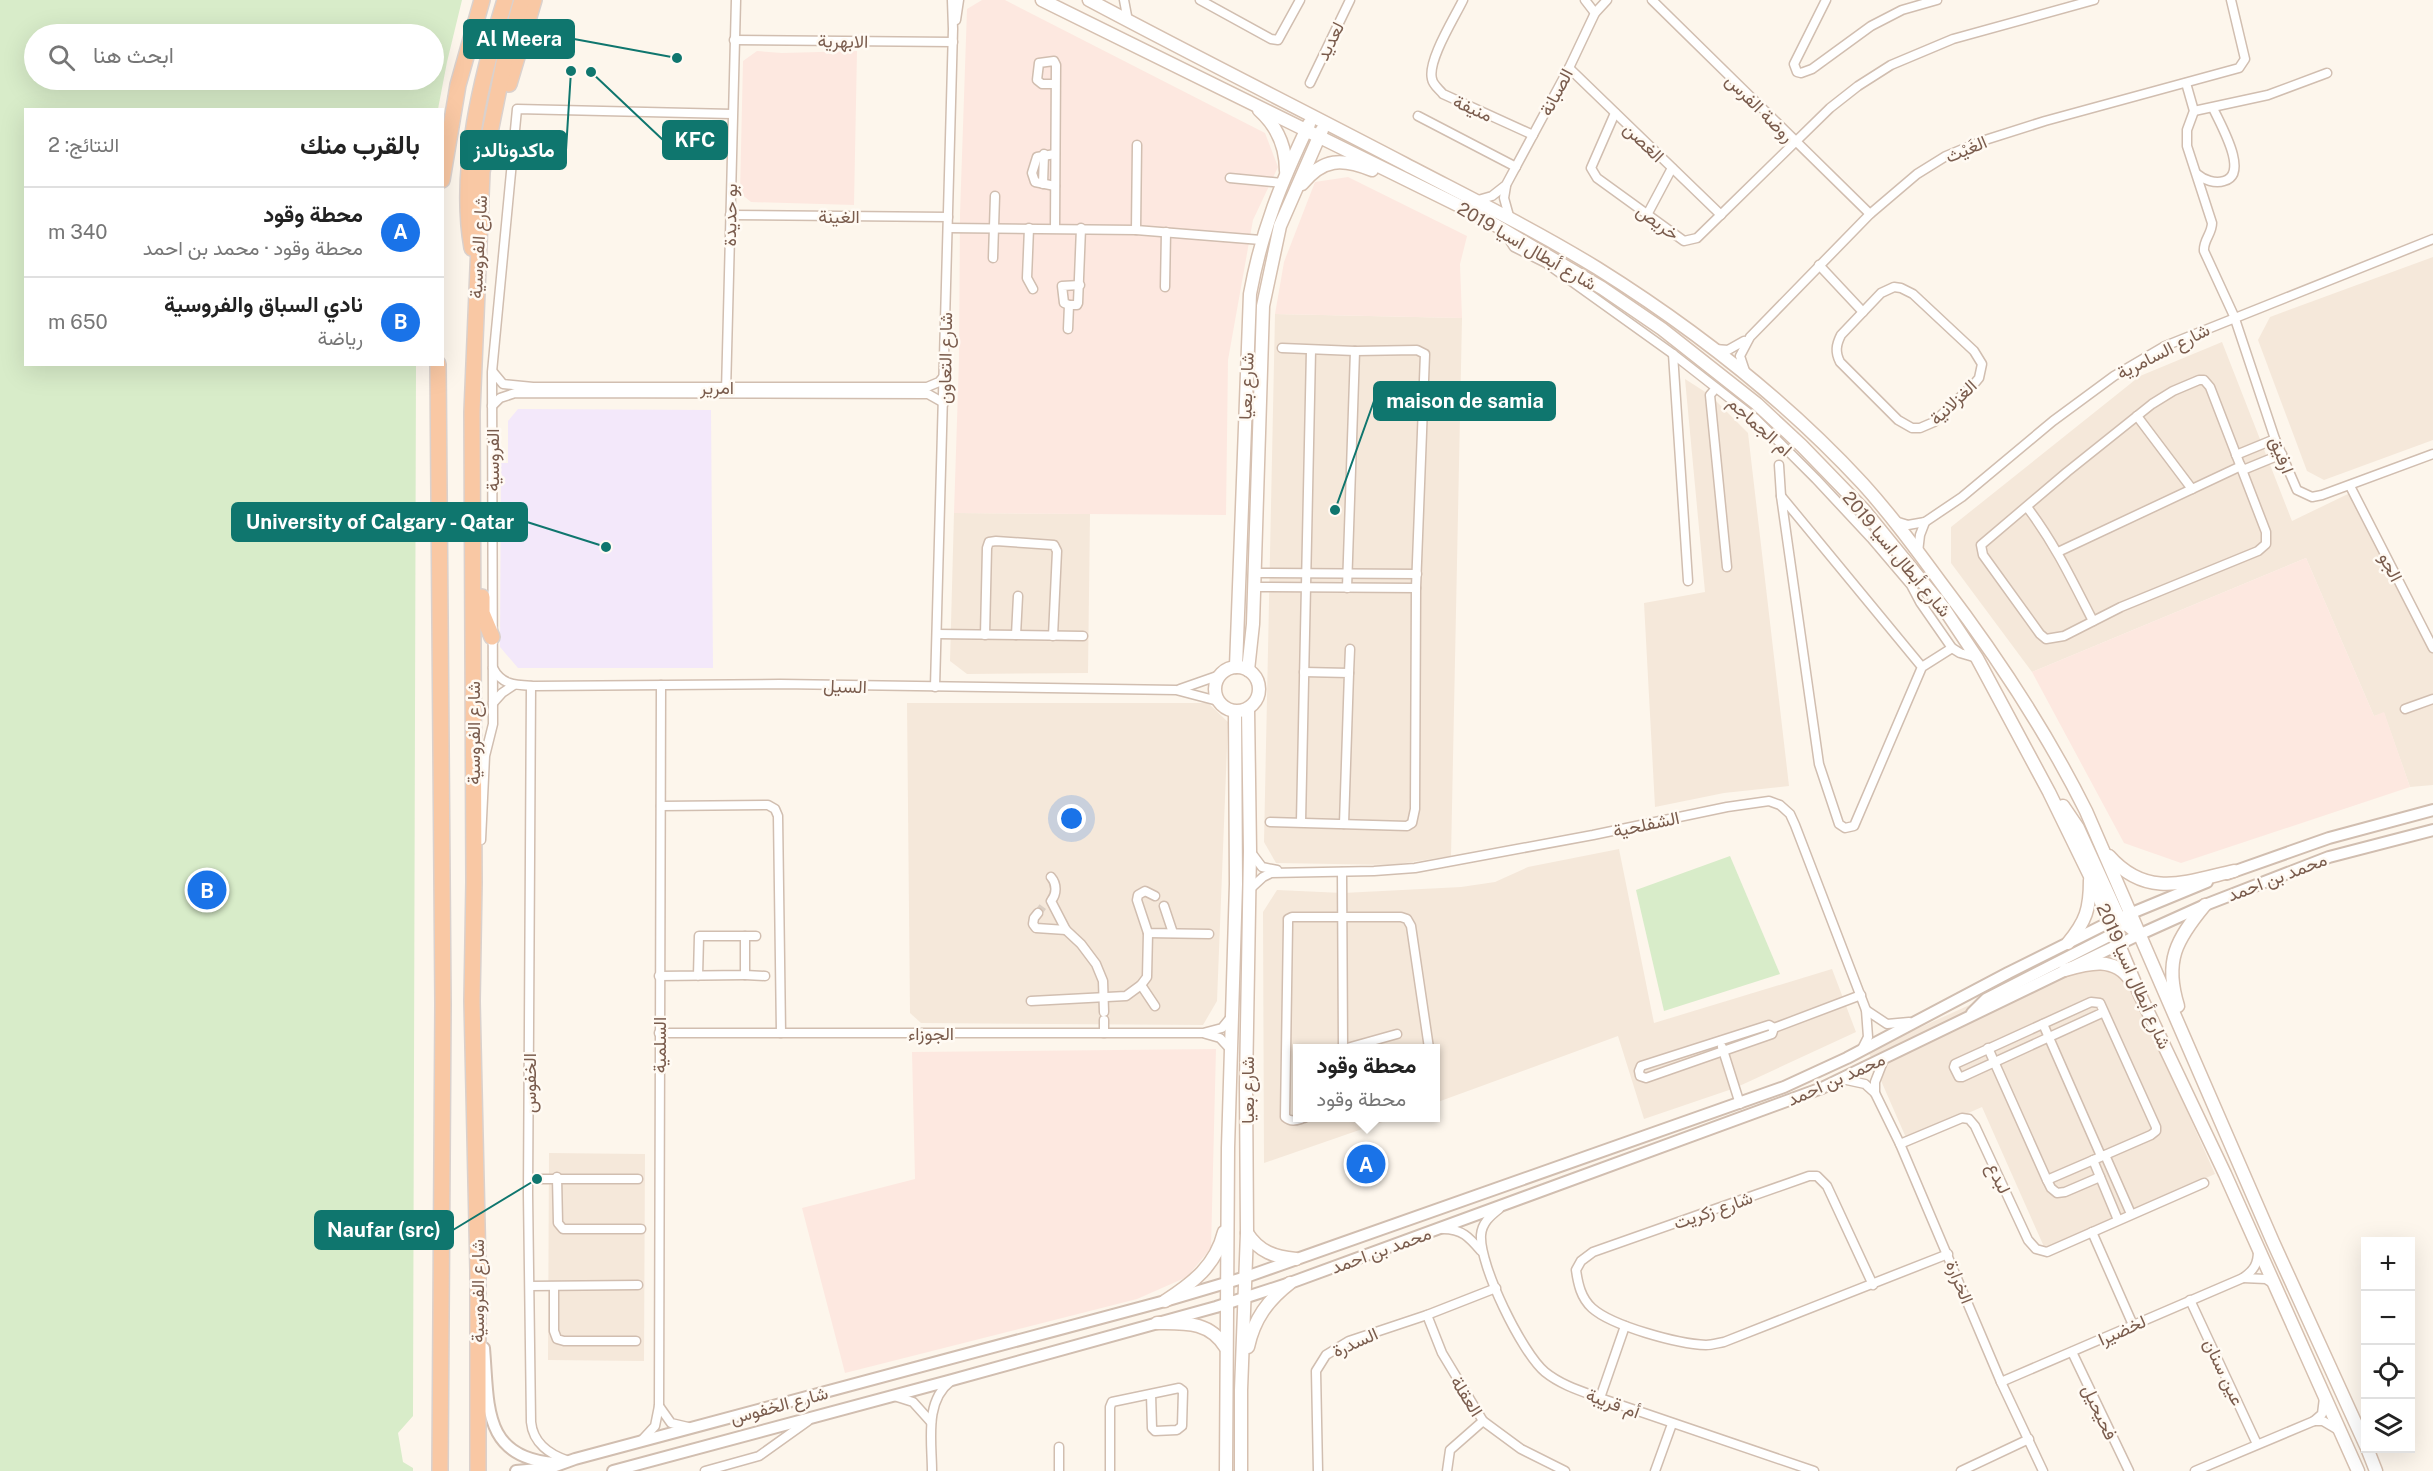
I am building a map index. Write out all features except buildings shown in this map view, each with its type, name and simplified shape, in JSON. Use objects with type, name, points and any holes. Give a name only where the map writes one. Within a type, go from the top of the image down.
[{"type":"highway","points":[[444,168],[458,85],[482,0]]},
{"type":"highway","points":[[477,274],[468,227],[470,163],[476,117],[505,0]]},
{"type":"highway","name":"شارع الفروسية","points":[[478,1471],[478,1270],[472,1001],[474,882],[472,412],[482,172],[505,58],[522,0]]},
{"type":"highway","points":[[491,122],[507,90],[534,0]]},
{"type":"highway","name":"شارع الفروسية","points":[[438,366],[443,1004],[440,1471]]},
{"type":"highway","points":[[472,412],[481,472],[482,613],[492,637]]},
{"type":"highway","points":[[441,1393],[448,1434],[450,1471]]},
{"type":"main road","name":"شارع أبطال اسيا 2019","points":[[1041,0],[1480,216],[1610,294],[1662,329],[1758,404],[1802,446],[1894,545],[1943,607],[1977,658],[2049,792],[2090,876],[2125,927],[2180,1026],[2273,1242],[2361,1436]]},
{"type":"main road","name":"شارع أبطال اسيا 2019","points":[[1090,1],[1509,216],[1599,270],[1712,349],[1749,378],[1817,438],[1863,485],[1979,632],[2020,692],[2061,761],[2102,848],[2125,927],[2140,995],[2275,1285],[2358,1471]]},
{"type":"main road","points":[[1246,100],[1262,112],[1280,139],[1286,153],[1284,179]]},
{"type":"main road","name":"شارع بعيا","points":[[1242,668],[1249,307],[1261,240],[1284,179],[1313,116]]},
{"type":"main road","name":"شارع بعيا","points":[[1242,668],[1254,587],[1263,306],[1275,246],[1292,196],[1326,123]]},
{"type":"main road","points":[[1292,196],[1315,169],[1332,163],[1350,162],[1370,169],[1456,212],[1480,216]]},
{"type":"main road","points":[[1242,668],[1257,679],[1259,686],[1257,699],[1248,709],[1235,712],[1228,710],[1218,701],[1214,687],[1220,675],[1242,668]]},
{"type":"main road","name":"شارع بعيا","points":[[1241,1471],[1247,1233],[1246,1085],[1250,889],[1248,709]]},
{"type":"main road","name":"شارع بعيا","points":[[1226,1471],[1228,1213],[1236,884],[1235,712]]},
{"type":"main road","points":[[2049,792],[2064,807],[2078,828],[2125,927]]},
{"type":"main road","points":[[2102,848],[2120,869],[2145,882],[2179,885],[2230,873]]},
{"type":"main road","points":[[2068,944],[2082,925],[2090,906],[2090,876]]},
{"type":"main road","points":[[2194,1059],[2173,988],[2171,973],[2180,937],[2205,905]]},
{"type":"main road","points":[[2065,970],[2087,964],[2111,964],[2127,975],[2140,995]]},
{"type":"main road","points":[[1165,1301],[1198,1279],[1205,1270],[1218,1250],[1228,1213]]},
{"type":"main road","points":[[1247,1233],[1253,1243],[1262,1250],[1283,1258],[1296,1259]]},
{"type":"main road","points":[[1242,1368],[1251,1334],[1260,1315],[1274,1296],[1290,1283]]},
{"type":"main road","points":[[1156,1323],[1200,1325],[1215,1334],[1226,1348]]},
{"type":"main road","name":"شارع أبطال اسيا 2019","points":[[2368,1453],[2376,1471]]},
{"type":"street","name":"بو حديدة","points":[[726,391],[736,0]]},
{"type":"street","name":"شارع التعاون","points":[[935,687],[945,376],[952,0]]},
{"type":"street","name":"شارع التعاون","points":[[953,28],[959,0]]},
{"type":"street","points":[[1090,1],[1107,0]]},
{"type":"street","points":[[1124,0],[1129,21]]},
{"type":"street","points":[[1200,0],[1270,39],[1278,40],[1300,0]]},
{"type":"street","name":"لعديد","points":[[1310,83],[1350,0]]},
{"type":"street","name":"منيفة","points":[[1463,0],[1433,62],[1431,77],[1433,83],[1443,94],[1533,135]]},
{"type":"street","points":[[1585,0],[1595,13]]},
{"type":"street","name":"الصبانة","points":[[1506,185],[1569,68],[1595,13],[1607,0]]},
{"type":"street","name":"روضة الفرس","points":[[1652,0],[1870,214]]},
{"type":"street","points":[[1826,0],[1794,64],[1797,72],[1812,69],[1855,35],[1902,10],[1937,0]]},
{"type":"street","name":"خريص","points":[[1615,113],[1591,168],[1597,178],[1684,241],[1690,241],[1697,238],[1830,108],[1858,86],[1891,65],[1953,39],[2094,0]]},
{"type":"street","name":"الغَيْث","points":[[1712,349],[1728,350],[1750,337],[1870,214],[1917,174],[1946,156],[1982,141],[2135,95],[2235,70],[2242,64],[2244,52],[2231,0]]},
{"type":"street","name":"الابهرية","points":[[734,40],[953,42]]},
{"type":"street","name":"الغصن","points":[[1569,68],[1721,215]]},
{"type":"street","points":[[2186,83],[2194,111],[2268,95],[2327,73]]},
{"type":"street","points":[[1055,84],[1055,228]]},
{"type":"street","points":[[2197,174],[2207,180],[2218,182],[2229,179],[2235,171],[2235,161],[2213,108]]},
{"type":"street","name":"الفروسية","points":[[474,882],[481,838],[485,756],[491,735],[493,704],[492,372],[517,109],[732,114]]},
{"type":"street","name":"ارفيق","points":[[2194,111],[2186,138],[2187,146],[2212,223],[2212,231],[2204,244],[2204,251],[2234,316],[2275,438],[2297,490],[2312,497],[2350,486],[2433,454]]},
{"type":"street","points":[[1418,116],[1516,167]]},
{"type":"street","points":[[1136,230],[1137,145]]},
{"type":"street","points":[[1055,154],[1044,154],[1043,184],[1055,186]]},
{"type":"street","points":[[1648,213],[1672,168]]},
{"type":"street","points":[[1230,178],[1284,179]]},
{"type":"street","points":[[1478,200],[1492,196],[1506,185]]},
{"type":"street","points":[[1506,185],[1504,198],[1509,216]]},
{"type":"street","points":[[993,258],[995,196]]},
{"type":"street","name":"الغينة","points":[[730,215],[948,217]]},
{"type":"street","points":[[948,228],[1136,230],[1261,240]]},
{"type":"street","points":[[1029,228],[1027,278],[1033,289]]},
{"type":"street","points":[[1080,285],[1062,286],[1064,303],[1078,304],[1080,285],[1081,228]]},
{"type":"street","points":[[1165,287],[1166,232]]},
{"type":"street","name":"ام الجماجم","points":[[1505,233],[1514,247],[1546,263],[1673,354],[1763,427],[1816,478],[1871,538],[1911,585],[1952,648]]},
{"type":"street","name":"شارع السامرية","points":[[1925,522],[1962,497],[2053,421],[2114,376],[2165,346],[2234,316],[2433,239]]},
{"type":"street","points":[[1819,265],[1863,312]]},
{"type":"street","name":"الغزلانية","points":[[1888,289],[1908,290],[1979,356],[1982,363],[1979,378],[1934,422],[1920,428],[1904,425],[1845,367],[1837,356],[1836,349],[1841,335],[1863,312],[1888,289]]},
{"type":"street","points":[[1068,329],[1069,305]]},
{"type":"street","name":"الغَيْث","points":[[1749,378],[1742,366],[1740,356],[1750,337]]},
{"type":"street","points":[[1270,822],[1407,826],[1412,823],[1415,815],[1416,588],[1425,354],[1417,350],[1354,351],[1282,348]]},
{"type":"street","points":[[1300,822],[1311,350]]},
{"type":"street","points":[[1347,588],[1354,351]]},
{"type":"street","points":[[1673,354],[1688,580]]},
{"type":"street","name":"امرير","points":[[492,372],[500,382],[508,386],[928,394],[944,403]]},
{"type":"street","name":"امرير","points":[[492,406],[500,398],[515,393],[927,387],[935,385],[945,376]]},
{"type":"street","points":[[2204,380],[2210,387],[2236,454],[2266,532],[2266,544],[2258,550],[2121,607],[2064,636],[2046,639],[2040,634],[1983,555],[1982,545],[2027,507],[2137,416],[2173,391],[2190,383],[2204,380]]},
{"type":"street","points":[[1716,388],[1710,395],[1727,567]]},
{"type":"street","points":[[2137,416],[2192,489]]},
{"type":"street","points":[[2236,454],[2275,438]]},
{"type":"street","points":[[2058,552],[2192,489],[2282,453]]},
{"type":"street","points":[[1779,465],[1781,496],[1819,764],[1839,824],[1845,828],[1854,826],[1922,667],[1952,648],[1977,658]]},
{"type":"street","name":"الجو","points":[[2350,486],[2432,644]]},
{"type":"street","points":[[1781,496],[1922,667]]},
{"type":"street","points":[[2027,507],[2058,552],[2093,621]]},
{"type":"street","points":[[1892,519],[1908,525],[1925,522]]},
{"type":"street","points":[[1918,552],[1920,532],[1925,522]]},
{"type":"street","points":[[985,635],[987,548],[989,542],[996,541],[1054,545],[1057,551],[1053,636]]},
{"type":"street","points":[[1254,573],[1417,574]]},
{"type":"street","points":[[1282,587],[1283,573]]},
{"type":"street","points":[[1254,587],[1416,588]]},
{"type":"street","points":[[1016,635],[1018,596]]},
{"type":"street","points":[[937,634],[1083,636]]},
{"type":"street","points":[[1344,824],[1350,649]]},
{"type":"street","points":[[493,668],[501,679],[514,685]]},
{"type":"street","points":[[1304,672],[1349,673]]},
{"type":"street","name":"السيل","points":[[1176,690],[1220,675]]},
{"type":"street","points":[[493,704],[502,693],[514,685]]},
{"type":"street","name":"السيل","points":[[514,685],[1176,690],[1218,701]]},
{"type":"street","name":"السلمية","points":[[639,1443],[655,1426],[659,1406],[661,685]]},
{"type":"street","name":"الخفوس","points":[[531,686],[529,1179],[531,1428],[538,1441],[547,1450],[567,1462]]},
{"type":"street","points":[[2405,709],[2433,699]]},
{"type":"street","name":"الشفلحية","points":[[1250,889],[1256,882],[1271,873],[1415,868],[1727,807],[1769,801],[1780,805],[1790,814],[1796,825],[1861,995],[1866,1010],[1868,1037],[1860,1051]]},
{"type":"street","points":[[661,806],[768,805],[775,809],[778,816],[781,1033]]},
{"type":"street","name":"محمد بن احمد","points":[[1227,1304],[1436,1230],[1842,1079],[2065,970],[2125,927],[2219,882],[2230,873],[2369,826],[2433,810]]},
{"type":"street","name":"محمد بن احمد","points":[[1227,1282],[1740,1104],[1805,1078],[2068,944],[2205,905],[2329,857],[2433,830]]},
{"type":"street","name":"الشفلحية","points":[[1250,851],[1262,867],[1289,872]]},
{"type":"street","points":[[1342,872],[1345,1044]]},
{"type":"street","points":[[1050,877],[1054,880],[1056,889],[1054,898],[1034,918],[1033,924],[1036,928],[1066,930]]},
{"type":"street","points":[[1031,1001],[1126,996],[1141,985],[1147,977],[1148,933],[1137,900],[1138,895],[1145,891],[1155,896]]},
{"type":"street","points":[[1044,906],[1081,944],[1096,964],[1102,981],[1104,998],[1104,1033]]},
{"type":"street","points":[[1164,906],[1173,933]]},
{"type":"street","points":[[1293,1121],[1285,1117],[1288,919],[1292,916],[1401,917],[1407,919],[1411,926],[1428,1044]]},
{"type":"street","points":[[1971,1016],[1976,1007],[1986,999],[2125,927]]},
{"type":"street","points":[[1148,933],[1209,934]]},
{"type":"street","points":[[698,975],[699,936],[756,936]]},
{"type":"street","points":[[745,936],[745,975]]},
{"type":"street","points":[[659,976],[765,976]]},
{"type":"street","points":[[1141,985],[1155,1006]]},
{"type":"street","points":[[1774,1028],[1861,995]]},
{"type":"street","points":[[2047,1180],[2156,1131],[2156,1127],[2100,1003],[2091,1002],[1955,1064],[1954,1067],[1959,1077],[1962,1077],[2104,1012]]},
{"type":"street","points":[[1866,1010],[1887,1024],[1902,1024],[1921,1019]]},
{"type":"street","points":[[1203,1033],[1222,1028],[1234,1013]]},
{"type":"street","points":[[2043,1024],[2100,1157],[2131,1214]]},
{"type":"street","points":[[1769,1025],[1774,1028],[1772,1034],[1646,1078],[1640,1076],[1638,1071],[1641,1066],[1769,1025]]},
{"type":"street","name":"الجوزاء","points":[[659,1033],[1203,1033]]},
{"type":"street","points":[[1203,1033],[1220,1038],[1232,1052]]},
{"type":"street","points":[[1360,1044],[1397,1034]]},
{"type":"street","points":[[1719,1041],[1740,1104]]},
{"type":"street","points":[[1988,1048],[2051,1188],[2057,1193],[2065,1192],[2100,1177]]},
{"type":"street","points":[[1875,1093],[1875,1082],[1884,1059]]},
{"type":"street","points":[[1842,1079],[1865,1084],[1875,1093]]},
{"type":"street","name":"الخرارة","points":[[1875,1093],[1948,1254],[2001,1382],[2043,1471]]},
{"type":"street","name":"لبدع","points":[[1900,1144],[1962,1118],[1969,1119],[1975,1126],[2028,1240],[2036,1249],[2047,1252],[2204,1183]]},
{"type":"street","points":[[2100,1157],[2100,1177],[2118,1220]]},
{"type":"street","name":"شارع زكريت","points":[[1873,1285],[1827,1186],[1817,1176],[1809,1176],[1593,1252],[1581,1261],[1576,1270],[1583,1297],[1592,1308],[1625,1326],[1678,1341],[1708,1345],[1724,1342],[1873,1285],[1948,1254]]},
{"type":"street","points":[[557,1177],[558,1223],[563,1229],[641,1229]]},
{"type":"street","points":[[529,1179],[557,1177],[638,1179]]},
{"type":"street","points":[[1481,1251],[1481,1233],[1484,1224],[1504,1204]]},
{"type":"street","name":"أم قريبة","points":[[1436,1230],[1456,1229],[1467,1235],[1481,1251],[1521,1342],[1544,1371],[1566,1385],[1600,1398],[1814,1471]]},
{"type":"street","points":[[2092,1232],[2133,1325]]},
{"type":"street","points":[[2243,1278],[2253,1270],[2258,1260],[2258,1248]]},
{"type":"street","name":"شارع الخفوس","points":[[478,1270],[489,1409],[496,1429],[505,1443],[523,1458],[567,1462],[1165,1301],[1227,1282]]},
{"type":"street","points":[[2243,1278],[2266,1280],[2275,1285]]},
{"type":"street","name":"لخضيرا","points":[[2001,1382],[2243,1278]]},
{"type":"street","points":[[530,1286],[638,1285]]},
{"type":"street","points":[[554,1287],[554,1331],[557,1339],[564,1341],[636,1341]]},
{"type":"street","name":"السدرة","points":[[1318,1471],[1316,1371],[1326,1355],[1349,1341],[1427,1315],[1496,1288]]},
{"type":"street","name":"عين سنان","points":[[2190,1300],[2257,1444]]},
{"type":"street","name":"شارع الخفوس","points":[[613,1471],[1227,1304]]},
{"type":"street","name":"العقلة","points":[[1427,1315],[1442,1353],[1483,1421],[1521,1449],[1565,1471]]},
{"type":"street","points":[[1600,1398],[1625,1326]]},
{"type":"street","name":"فحيحيل","points":[[2072,1352],[2128,1471]]},
{"type":"street","points":[[932,1471],[932,1422],[939,1394],[952,1380]]},
{"type":"street","points":[[1110,1471],[1110,1407],[1112,1402],[1173,1388],[1183,1391],[1182,1426],[1180,1429],[1157,1432],[1152,1428],[1151,1394]]},
{"type":"street","points":[[887,1396],[913,1402],[932,1422]]},
{"type":"street","points":[[2314,1422],[2322,1414],[2324,1396]]},
{"type":"street","points":[[659,1406],[671,1423],[694,1428]]},
{"type":"street","points":[[705,1471],[759,1456],[814,1417]]},
{"type":"street","points":[[1447,1471],[1450,1450],[1483,1421]]},
{"type":"street","points":[[2198,1470],[2314,1422],[2323,1421],[2340,1431]]},
{"type":"street","points":[[1655,1471],[1672,1424]]},
{"type":"street","points":[[1961,1471],[2029,1439]]},
{"type":"street","points":[[1059,1447],[1059,1471]]},
{"type":"street","points":[[516,1471],[543,1469],[567,1462]]},
{"type":"street","points":[[602,1471],[629,1466]]},
{"type":"shaded area","points":[[982,0],[1005,0],[1265,133],[1278,167],[1253,220],[1228,360],[1226,515],[954,513],[967,9]]},
{"type":"shaded area","points":[[757,51],[782,53],[857,51],[854,205],[751,202],[740,193],[743,61]]},
{"type":"shaded area","points":[[1348,177],[1467,236],[1460,264],[1462,318],[1275,314],[1284,262],[1315,182]]},
{"type":"shaded area","points":[[2433,257],[2433,440],[2324,480],[2307,471],[2258,340],[2270,317]]},
{"type":"shaded area","points":[[1275,314],[1462,318],[1451,856],[1393,865],[1276,863],[1264,842]]},
{"type":"shaded area","points":[[2222,342],[2292,521],[2350,493],[2433,644],[2433,785],[2410,787],[2384,713],[2374,716],[2306,558],[2032,672],[1951,563],[1951,527],[2140,376]]},
{"type":"shaded area","points":[[1685,379],[1710,395],[1748,433],[1789,786],[1724,793],[1655,807],[1644,603],[1705,592]]},
{"type":"shaded area","points":[[518,409],[711,410],[713,668],[518,668],[500,647],[501,463],[508,463],[508,421]]},
{"type":"shaded area","points":[[954,513],[1090,514],[1088,673],[967,674],[950,661]]},
{"type":"shaded area","points":[[2306,558],[2374,716],[2384,712],[2410,787],[2181,863],[2124,843],[2032,672]]},
{"type":"shaded area","points":[[907,703],[1208,703],[1228,722],[1217,1001],[1203,1025],[921,1023],[910,1013]]},
{"type":"shaded area","points":[[1619,849],[1654,1023],[1832,969],[1856,1032],[1735,1088],[1644,1119],[1618,1036],[1440,1101],[1440,1044],[1293,1044],[1293,1122],[1382,1122],[1264,1163],[1263,912],[1277,890],[1343,893],[1461,887],[1495,882],[1528,867]]},
{"type":"shaded area","points":[[2111,941],[2215,1174],[2045,1249],[1982,1107],[1907,1140],[1868,1051]]},
{"type":"shaded area","points":[[1216,1049],[1211,1248],[1187,1277],[1137,1299],[845,1373],[802,1208],[915,1179],[912,1052]]},
{"type":"shaded area","points":[[549,1153],[645,1154],[644,1361],[548,1360]]},
{"type":"green space","points":[[0,0],[462,0],[444,78],[444,24],[24,24],[24,90],[442,90],[438,108],[24,108],[24,366],[416,366],[413,1416],[398,1433],[403,1462],[413,1468],[413,1471],[0,1471]]},
{"type":"green space","points":[[1730,856],[1780,974],[1664,1011],[1636,890]]},
{"type":"tunnel","points":[[1038,913],[1044,905]]},
{"type":"place","name":"Al Meera","points":[[677,58]]},
{"type":"place","name":"ماكدونالدز","points":[[571,71]]},
{"type":"place","name":"KFC","points":[[591,72]]},
{"type":"place","name":"maison de samia","points":[[1335,510]]},
{"type":"place","name":"University of Calgary - Qatar","points":[[606,547]]},
{"type":"place","name":"نادي السباق والفروسية","points":[[207,890]]},
{"type":"place","name":"محطة وقود","points":[[1366,1164]]},
{"type":"place","name":"Naufar (src)","points":[[537,1179]]}]
